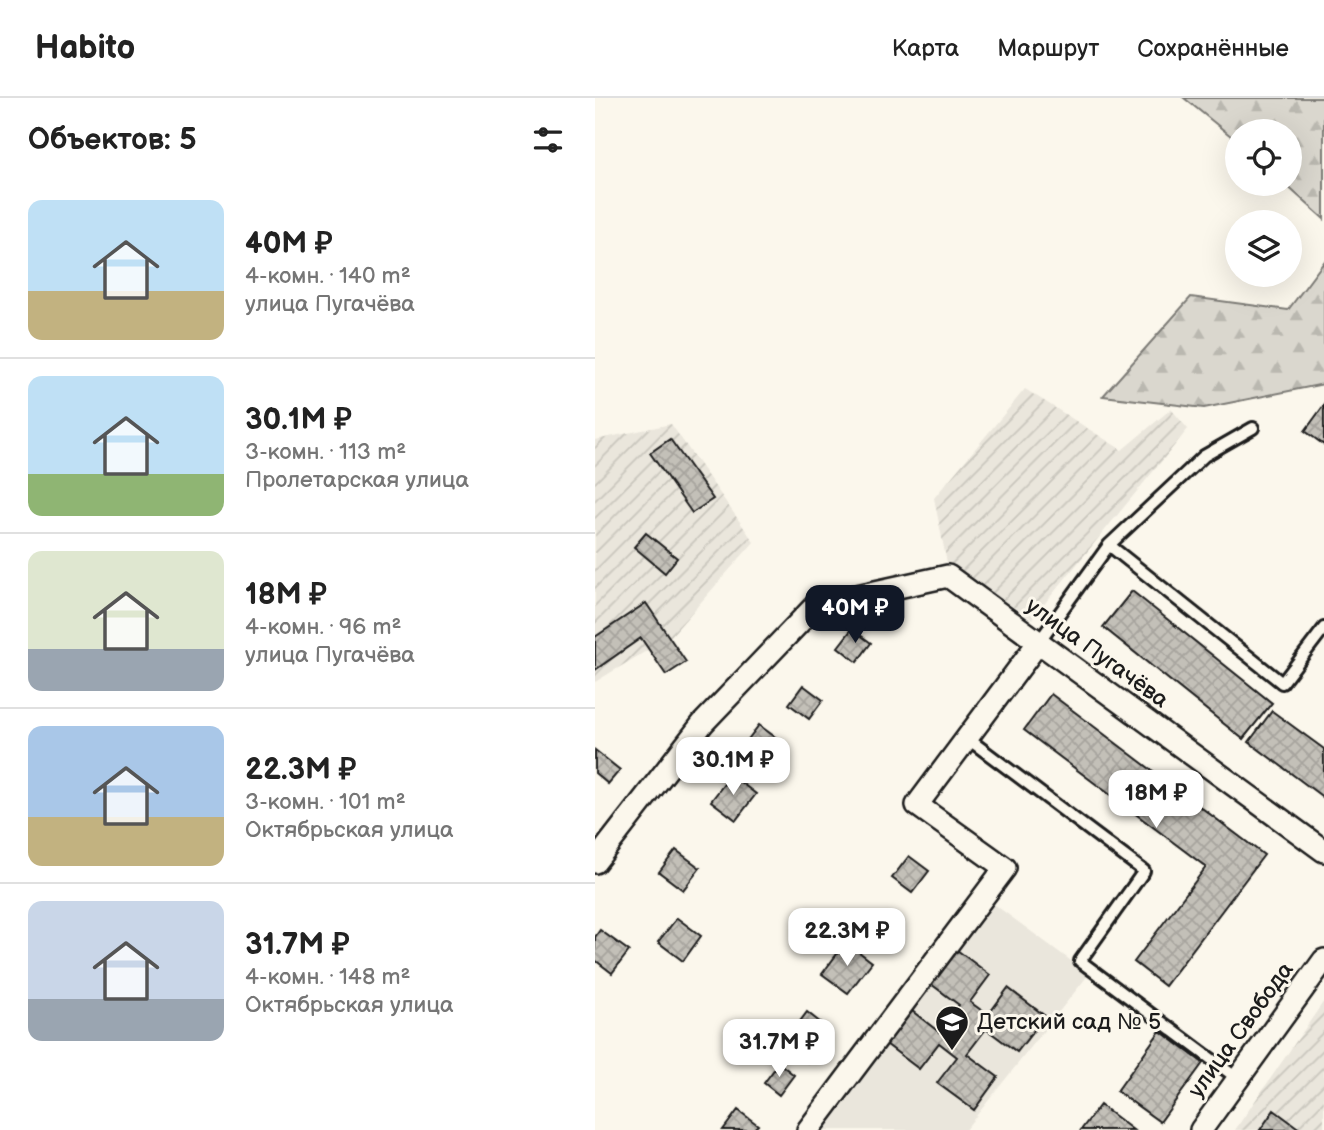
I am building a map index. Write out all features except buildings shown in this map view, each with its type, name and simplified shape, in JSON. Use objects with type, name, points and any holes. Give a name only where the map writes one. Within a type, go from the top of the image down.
[{"type":"street","name":"улица Пугачёва","points":[[595,862],[703,723],[816,605],[947,576],[1324,851]]},
{"type":"street","points":[[808,1130],[1005,868],[917,806],[1038,643]]},
{"type":"street","name":"улица Свобода","points":[[1201,1130],[1324,960]]},
{"type":"lane","points":[[1038,643],[1109,545],[1204,456],[1253,428]]},
{"type":"lane","points":[[1109,545],[1282,683],[1324,628]]},
{"type":"lane","points":[[967,738],[1144,871],[1080,961],[1238,1079]]},
{"type":"shaded area","points":[[1025,389],[1122,450],[1171,409],[1188,429],[1032,619],[947,563],[934,498]]},
{"type":"shaded area","points":[[671,424],[754,542],[671,636],[595,682],[595,440]]},
{"type":"shaded area","name":"Детский сад № 5","points":[[991,902],[1089,974],[965,1130],[819,1130]]},
{"type":"shaded area","points":[[1324,1001],[1324,1130],[1235,1130]]},
{"type":"green space","points":[[1184,98],[1324,98],[1324,219],[1298,196],[1302,196],[1302,119],[1225,119],[1225,131]]},
{"type":"green space","points":[[1324,262],[1324,384],[1204,408],[1103,396],[1191,297],[1288,310]]},
{"type":"place","name":"Детский сад № 5","points":[[952,1052]]}]
